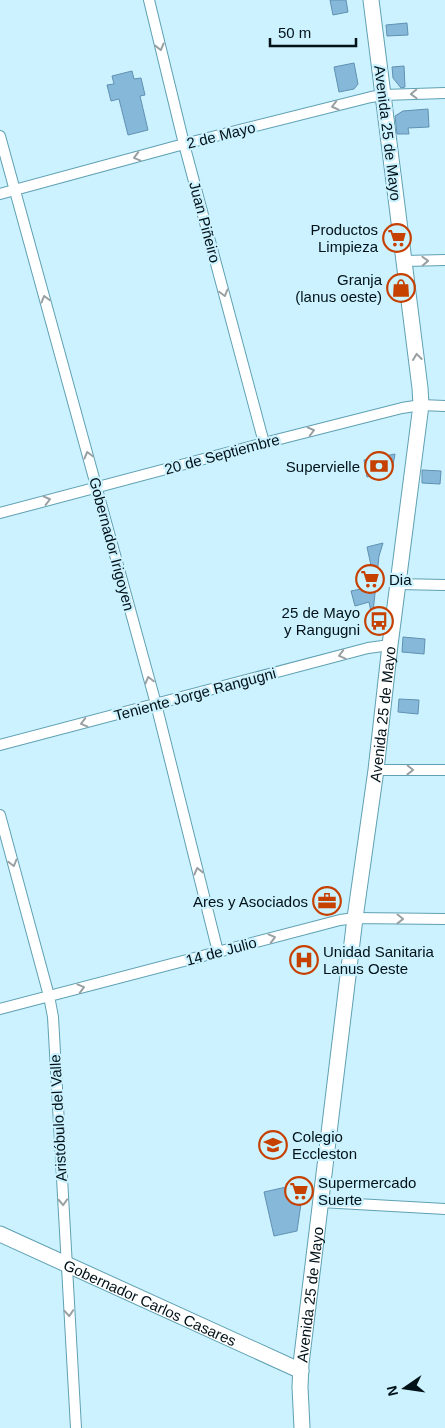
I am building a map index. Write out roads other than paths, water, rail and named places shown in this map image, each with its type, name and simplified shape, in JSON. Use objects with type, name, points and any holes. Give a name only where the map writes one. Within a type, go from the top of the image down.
[{"type":"main road","name":"Avenida 25 de Mayo","points":[[302,1428],[301,1371],[355,918],[376,770],[421,405],[405,262],[371,0]]},
{"type":"main road","name":"Gobernador Carlos Casares","points":[[0,1234],[301,1371]]},
{"type":"street","name":"Juan Piñeiro","points":[[149,0],[184,144],[264,443]]},
{"type":"street","name":"2 de Mayo","points":[[0,194],[184,144],[383,95],[445,93]]},
{"type":"street","name":"Gobernador Irigoyen","points":[[0,136],[156,704],[218,952]]},
{"type":"street","points":[[405,262],[445,260]]},
{"type":"street","name":"20 de Septiembre","points":[[0,512],[402,408],[421,405],[445,406]]},
{"type":"street","points":[[398,584],[445,585]]},
{"type":"street","name":"Teniente Jorge Rangugni","points":[[0,745],[368,648],[390,645]]},
{"type":"street","points":[[376,770],[445,770]]},
{"type":"street","name":"Aristóbulo del Valle","points":[[0,816],[53,1017],[76,1428]]},
{"type":"street","name":"14 de Julio","points":[[0,1009],[340,920],[355,918],[445,919]]},
{"type":"street","points":[[321,1202],[445,1209]]},
{"type":"place","name":"Productos Limpieza","points":[[397,238]]},
{"type":"place","name":"Granja (lanus oeste)","points":[[401,288]]},
{"type":"place","name":"Supervielle","points":[[379,466]]},
{"type":"place","name":"Dia","points":[[370,579]]},
{"type":"place","name":"25 de Mayo y Rangugni","points":[[379,621]]},
{"type":"place","name":"Ares y Asociados","points":[[327,901]]},
{"type":"place","name":"Unidad Sanitaria Lanus Oeste","points":[[304,960]]},
{"type":"place","name":"Colegio Eccleston","points":[[273,1145]]},
{"type":"place","name":"Supermercado Suerte","points":[[299,1191]]}]
